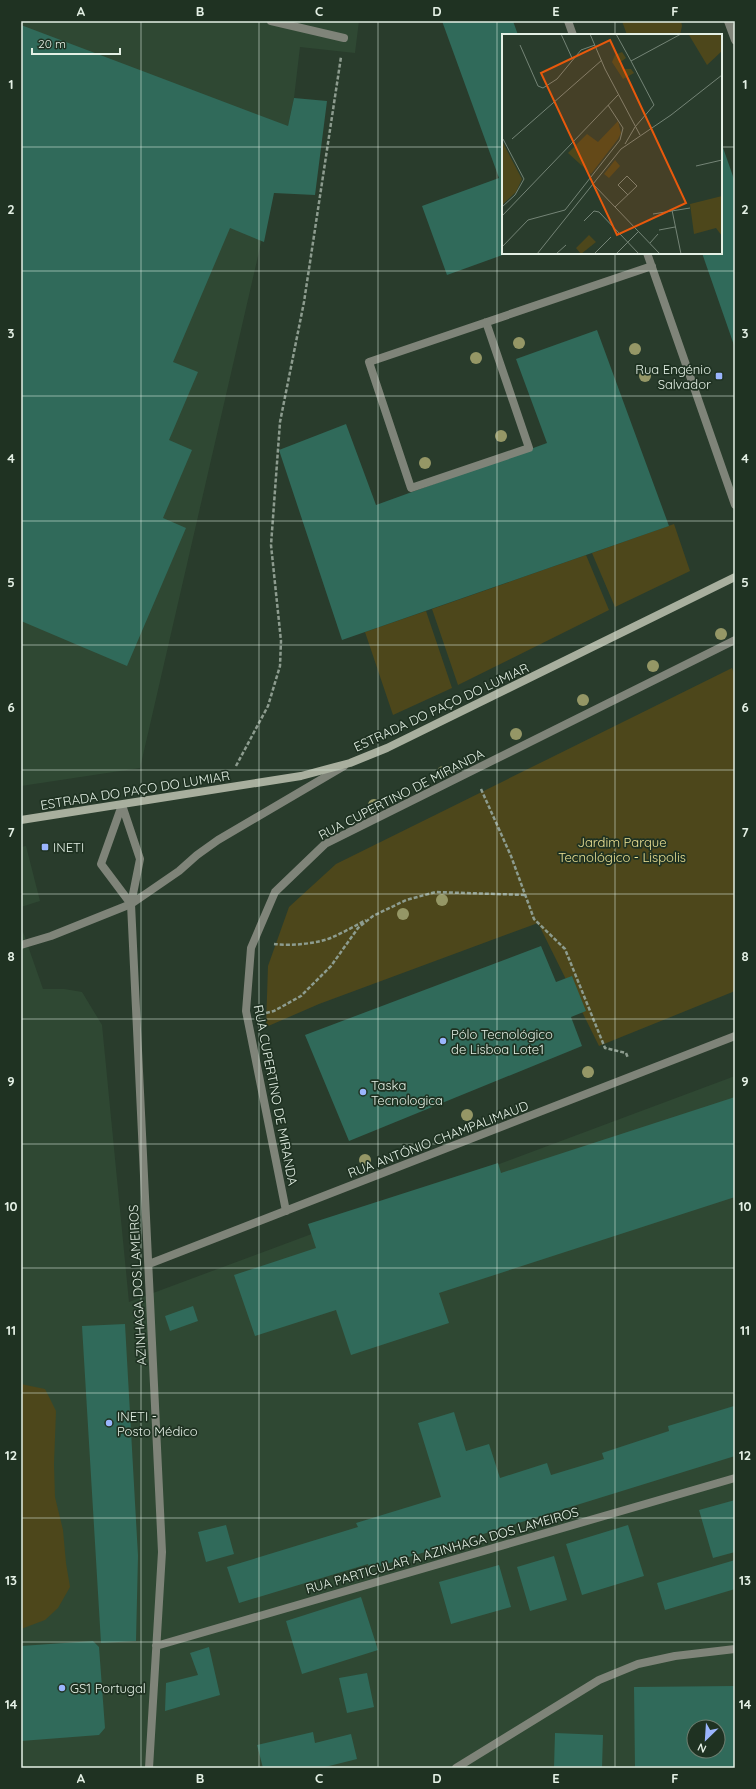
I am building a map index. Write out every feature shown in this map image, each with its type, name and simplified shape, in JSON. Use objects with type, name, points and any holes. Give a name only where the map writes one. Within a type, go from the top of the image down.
[{"type":"street","points":[[271,21],[344,38]]},
{"type":"street","points":[[568,21],[573,34]]},
{"type":"street","points":[[728,21],[735,39]]},
{"type":"street","points":[[647,254],[735,505]]},
{"type":"street","points":[[486,322],[529,448],[412,488],[369,362],[486,322],[652,266]]},
{"type":"street","name":"ESTRADA DO PAÇO DO LUMIAR","points":[[21,820],[301,776],[350,763],[387,748],[735,577]]},
{"type":"street","name":"RUA CUPERTINO DE MIRANDA","points":[[286,1211],[246,1011],[250,955],[275,892],[325,844],[735,640]]},
{"type":"street","points":[[21,945],[51,936],[131,904],[179,871],[197,855],[218,840],[350,763]]},
{"type":"street","points":[[122,805],[101,864],[131,904]]},
{"type":"street","name":"AZINHAGA DOS LAMEIROS","points":[[122,805],[140,859],[131,904],[162,1552],[149,1768]]},
{"type":"street","name":"RUA ANTÓNIO CHAMPALIMAUD","points":[[149,1264],[735,1036]]},
{"type":"street","name":"RUA PARTICULAR À AZINHAGA DOS LAMEIROS","points":[[156,1646],[735,1478]]},
{"type":"street","points":[[456,1768],[600,1680],[638,1664],[675,1656],[735,1649]]},
{"type":"path","points":[[224,788],[268,706],[280,666],[281,641],[271,544],[280,422],[304,302],[344,38]]},
{"type":"path","points":[[472,771],[511,856],[534,919],[564,949],[605,1048]]},
{"type":"path","points":[[254,942],[286,945],[331,938],[406,900],[436,892],[526,896]]},
{"type":"path","points":[[247,1018],[274,1011],[301,996],[331,966],[358,928],[373,916]]},
{"type":"shaded area","points":[[21,21],[359,21],[355,53],[300,47],[294,98],[288,126],[140,768],[21,786]]},
{"type":"shaded area","points":[[26,846],[40,901],[21,907],[21,847]]},
{"type":"shaded area","points":[[21,926],[43,989],[64,989],[82,992],[102,1025],[129,1302],[735,1076],[735,1768],[21,1768]]},
{"type":"green space","points":[[622,21],[681,21],[682,26],[680,34],[627,34]]},
{"type":"green space","points":[[674,524],[690,571],[615,607],[592,553]]},
{"type":"green space","points":[[586,555],[609,610],[458,685],[432,609]]},
{"type":"green space","points":[[426,611],[452,688],[393,715],[365,632]]},
{"type":"green space","name":"Jardim Parque Tecnológico - Lispolis","points":[[732,668],[735,676],[735,991],[599,1046],[538,923],[319,1004],[266,1027],[268,966],[289,907],[336,864]]},
{"type":"green space","points":[[21,1384],[45,1389],[56,1411],[54,1464],[55,1497],[63,1530],[70,1587],[58,1608],[45,1620],[21,1629]]},
{"type":"building","points":[[442,21],[513,21],[518,34],[502,34],[502,254],[505,254],[447,275],[422,206],[499,178]]},
{"type":"building","points":[[21,25],[288,126],[294,98],[327,101],[315,195],[274,193],[264,242],[230,228],[173,362],[198,372],[169,440],[192,450],[163,518],[186,528],[127,666],[21,621]]},
{"type":"building","points":[[722,145],[735,182],[735,348],[702,254],[722,254]]},
{"type":"building","points":[[597,330],[669,526],[342,640],[279,450],[346,424],[376,505],[547,443],[516,359]]},
{"type":"building","name":"Pólo Tecnológico de Lisboa Lote1","points":[[541,946],[556,982],[572,976],[586,1011],[571,1017],[582,1046],[349,1141],[305,1035]]},
{"type":"building","points":[[735,1097],[735,1197],[439,1293],[449,1323],[351,1355],[336,1310],[255,1336],[234,1275],[316,1248],[308,1224],[498,1163],[501,1173]]},
{"type":"building","points":[[193,1306],[198,1321],[170,1331],[165,1316]]},
{"type":"building","points":[[125,1324],[138,1556],[136,1641],[101,1643],[82,1326]]},
{"type":"building","points":[[734,1406],[735,1456],[370,1569],[368,1564],[239,1603],[227,1567],[358,1527],[356,1523],[441,1497],[418,1423],[454,1412],[466,1451],[489,1444],[500,1478],[547,1463],[551,1475],[604,1459],[602,1453],[669,1431],[668,1426]]},
{"type":"building","points":[[735,1500],[735,1552],[713,1558],[699,1510]]},
{"type":"building","points":[[226,1525],[234,1554],[206,1562],[198,1532]]},
{"type":"building","points":[[628,1525],[644,1576],[582,1595],[566,1544]]},
{"type":"building","points":[[554,1556],[567,1600],[530,1611],[517,1567]]},
{"type":"building","points":[[735,1560],[735,1589],[665,1610],[657,1583]]},
{"type":"building","points":[[499,1565],[511,1607],[451,1624],[439,1582]]},
{"type":"building","points":[[361,1597],[378,1650],[302,1674],[286,1621]]},
{"type":"building","name":"GS1 Portugal","points":[[93,1641],[99,1647],[105,1728],[99,1735],[21,1741],[21,1646]]},
{"type":"building","points":[[209,1647],[220,1695],[165,1711],[166,1683],[198,1675],[190,1653]]},
{"type":"building","points":[[367,1673],[374,1707],[347,1713],[339,1678]]},
{"type":"building","points":[[735,1686],[735,1768],[635,1768],[634,1687]]},
{"type":"building","points":[[313,1732],[315,1743],[351,1734],[357,1759],[321,1768],[263,1768],[257,1745]]},
{"type":"building","points":[[555,1733],[603,1735],[602,1768],[554,1768]]},
{"type":"place","name":"Rua Engénio Salvador","points":[[719,376]]},
{"type":"place","name":"INETI","points":[[45,847]]},
{"type":"place","name":"Pólo Tecnológico de Lisboa Lote1","points":[[443,1041]]},
{"type":"place","name":"Taska Tecnologica","points":[[363,1092]]},
{"type":"place","name":"INETI - Posto Médico","points":[[109,1423]]},
{"type":"place","name":"GS1 Portugal","points":[[62,1688]]}]
